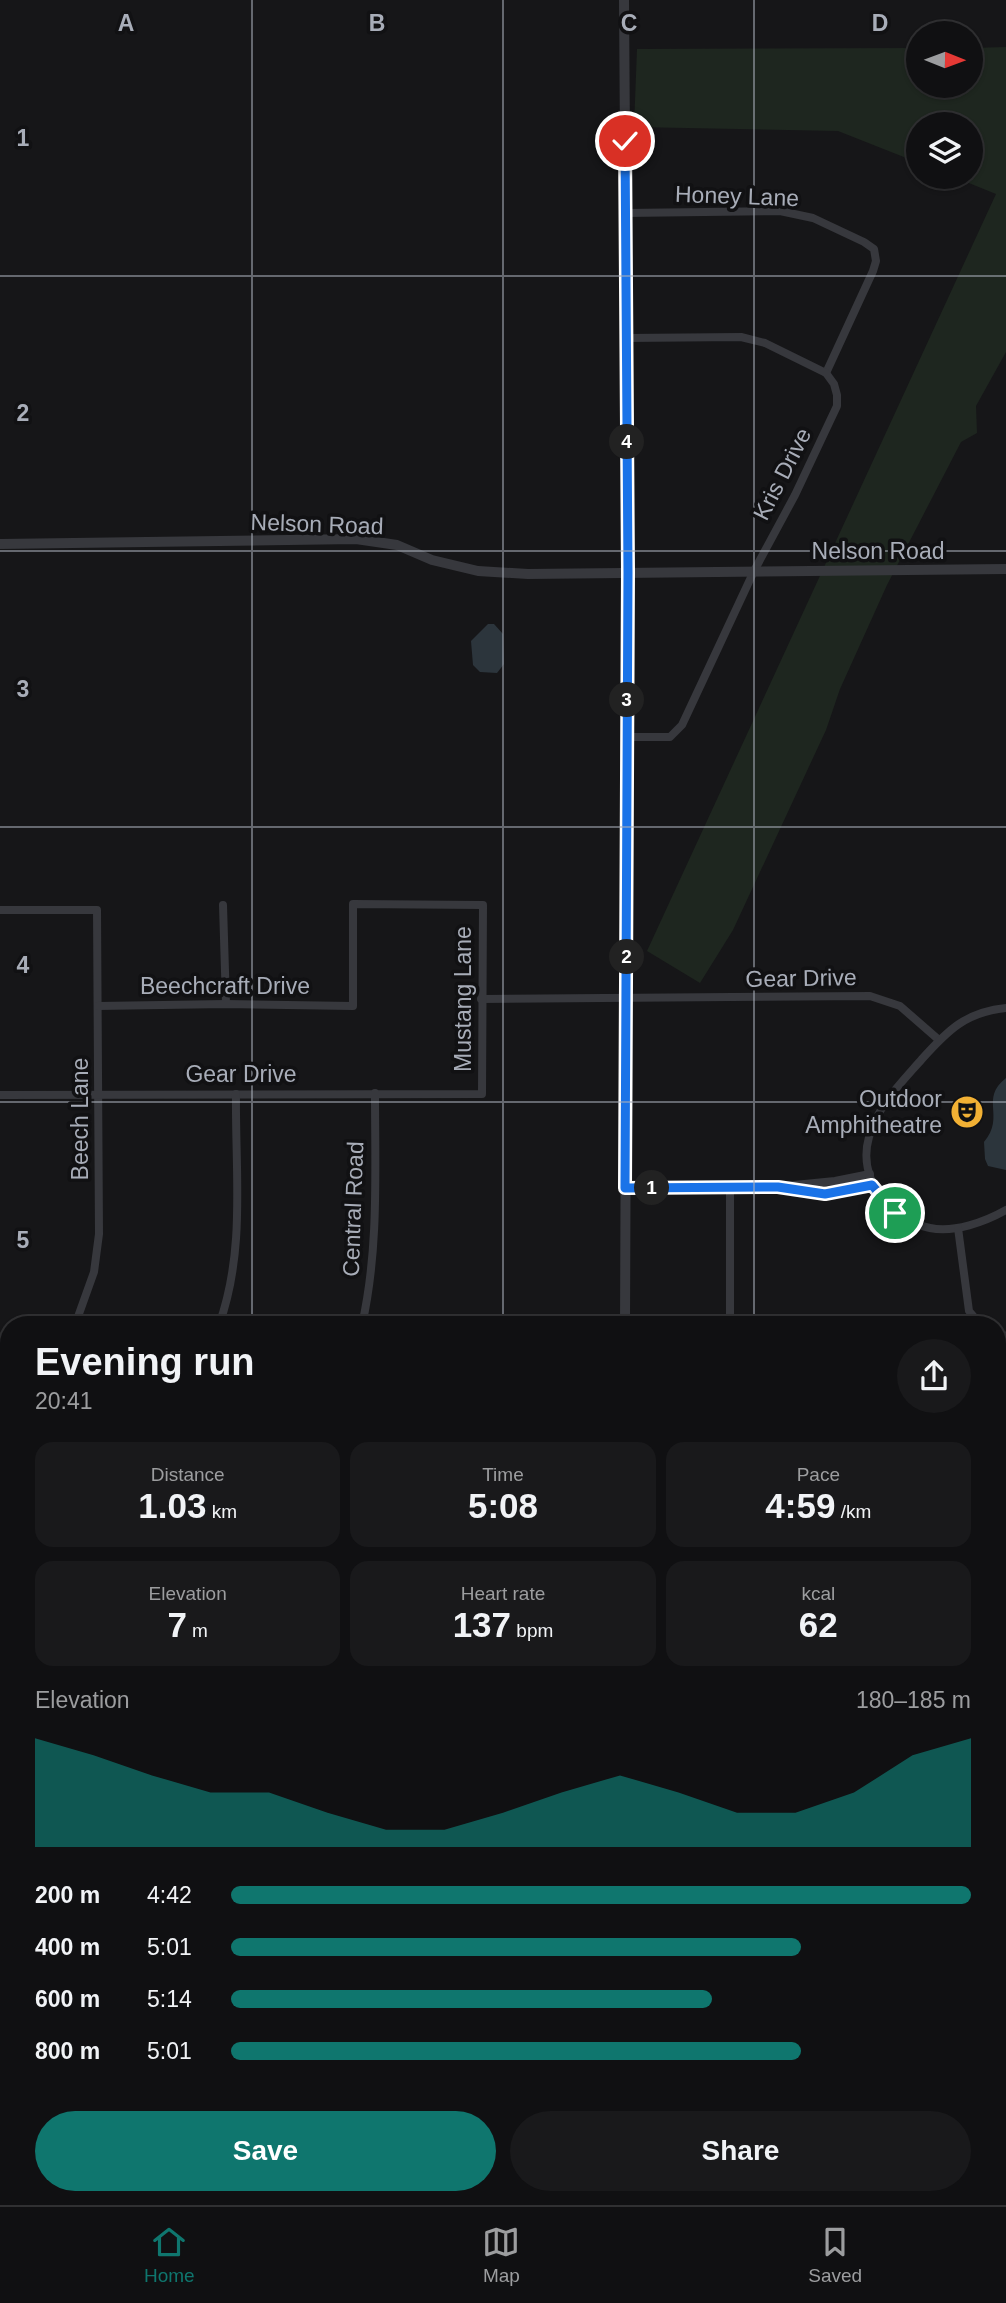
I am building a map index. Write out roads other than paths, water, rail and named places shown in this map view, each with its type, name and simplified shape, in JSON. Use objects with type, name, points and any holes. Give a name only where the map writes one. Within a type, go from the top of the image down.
[{"type":"street","points":[[624,0],[628,572],[625,1316]]},
{"type":"street","name":"Honey Lane","points":[[625,213],[780,211],[813,218],[874,249],[876,261],[873,271],[826,373]]},
{"type":"street","points":[[626,338],[753,339],[826,373]]},
{"type":"street","name":"Kris Drive","points":[[627,737],[670,737],[682,725],[754,570],[795,495],[837,406],[834,384],[826,373]]},
{"type":"street","name":"Nelson Road","points":[[0,544],[356,539],[397,545],[432,560],[478,571],[528,574],[1006,569]]},
{"type":"street","name":"Mustang Lane","points":[[353,1006],[353,904],[483,905],[482,1094]]},
{"type":"street","points":[[223,905],[226,1004]]},
{"type":"street","name":"Beech Lane","points":[[0,910],[97,910],[100,1217],[97,1254],[87,1296],[79,1316]]},
{"type":"street","name":"Gear Drive","points":[[481,999],[870,996],[900,1006],[939,1040]]},
{"type":"street","name":"Beechcraft Drive","points":[[98,1006],[353,1006]]},
{"type":"street","points":[[1006,1008],[973,1014],[939,1040],[884,1103],[868,1139],[872,1185],[895,1213],[911,1222],[932,1228],[958,1228],[1006,1210]]},
{"type":"street","name":"Central Road","points":[[364,1316],[372,1273],[375,1235],[375,1093]]},
{"type":"street","points":[[221,1316],[233,1271],[237,1235],[236,1094]]},
{"type":"street","name":"Gear Drive","points":[[0,1095],[482,1094]]},
{"type":"street","points":[[625,1188],[778,1187],[843,1180],[870,1174]]},
{"type":"street","points":[[778,1187],[825,1194],[872,1185]]},
{"type":"street","points":[[730,1187],[730,1316]]},
{"type":"street","points":[[958,1228],[969,1311],[973,1316]]},
{"type":"place","name":"Outdoor Amphitheatre","points":[[967,1112]]}]
